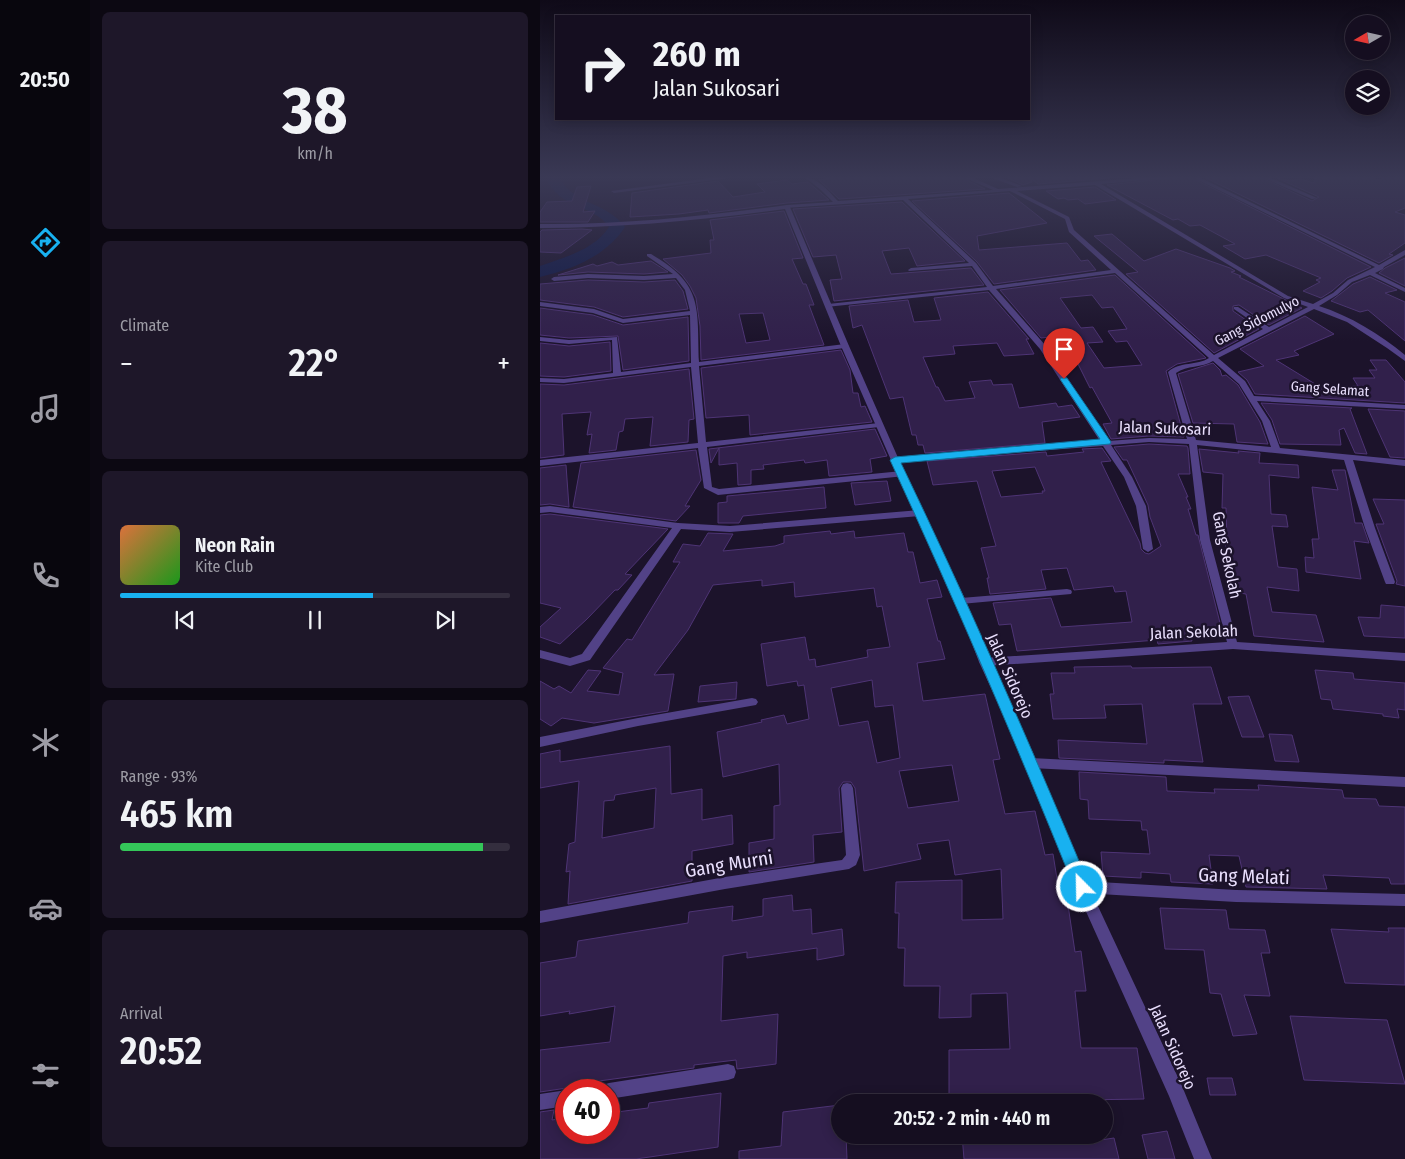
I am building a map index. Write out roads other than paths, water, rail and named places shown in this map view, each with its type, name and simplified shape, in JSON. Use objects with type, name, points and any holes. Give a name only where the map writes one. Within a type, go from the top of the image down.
[{"type":"street","name":"Jalan Sidorejo","points":[[797,232],[879,425],[961,601],[985,662],[1031,763],[1082,887],[1176,1092],[1203,1159]]},
{"type":"street","points":[[940,232],[974,264],[992,288],[1044,348],[1106,442],[1136,492],[1141,506],[1148,549]]},
{"type":"street","points":[[1072,232],[1242,383],[1266,421],[1276,450]]},
{"type":"street","points":[[1177,232],[1286,297],[1349,321],[1390,346],[1405,359]]},
{"type":"street","points":[[1307,232],[1381,268]]},
{"type":"street","name":"Gang Sidomulyo","points":[[1193,442],[1172,372],[1177,368],[1209,362],[1213,358],[1335,294],[1350,281],[1370,274],[1405,252]]},
{"type":"street","points":[[649,255],[683,280],[688,290],[693,313],[696,347],[695,364],[708,488],[718,492],[902,474]]},
{"type":"street","points":[[911,270],[974,264]]},
{"type":"street","points":[[828,306],[992,288],[1116,271]]},
{"type":"street","points":[[1370,274],[1405,290]]},
{"type":"street","points":[[554,279],[588,276],[644,278],[676,276]]},
{"type":"street","points":[[540,304],[594,311],[624,321],[693,313]]},
{"type":"street","points":[[1236,308],[1269,330]]},
{"type":"street","points":[[540,339],[570,342],[615,338],[617,375]]},
{"type":"street","points":[[540,380],[564,381],[845,346]]},
{"type":"street","name":"Gang Selamat","points":[[1253,398],[1405,407]]},
{"type":"street","points":[[540,463],[879,425]]},
{"type":"street","name":"Jalan Sukosari","points":[[895,460],[1141,440],[1193,442],[1405,463]]},
{"type":"street","name":"Gang Sekolah","points":[[1193,442],[1205,540],[1233,645]]},
{"type":"street","points":[[1348,458],[1370,528],[1390,582]]},
{"type":"street","points":[[540,510],[550,509],[678,526],[738,529],[920,513]]},
{"type":"street","points":[[540,654],[570,662],[586,657],[678,526]]},
{"type":"street","points":[[961,601],[1067,592]]},
{"type":"street","name":"Jalan Sekolah","points":[[985,662],[1233,645],[1405,657]]},
{"type":"street","points":[[540,742],[752,702]]},
{"type":"street","points":[[1031,763],[1405,782]]},
{"type":"street","name":"Gang Murni","points":[[540,917],[725,883],[844,865],[851,861],[854,855],[847,788]]},
{"type":"street","name":"Gang Melati","points":[[1082,887],[1236,896],[1405,900]]},
{"type":"street","points":[[620,1089],[728,1072]]},
{"type":"street","points":[[540,1102],[555,1100]]},
{"type":"waterway","points":[[540,272],[583,256],[603,244],[614,232]]}]
